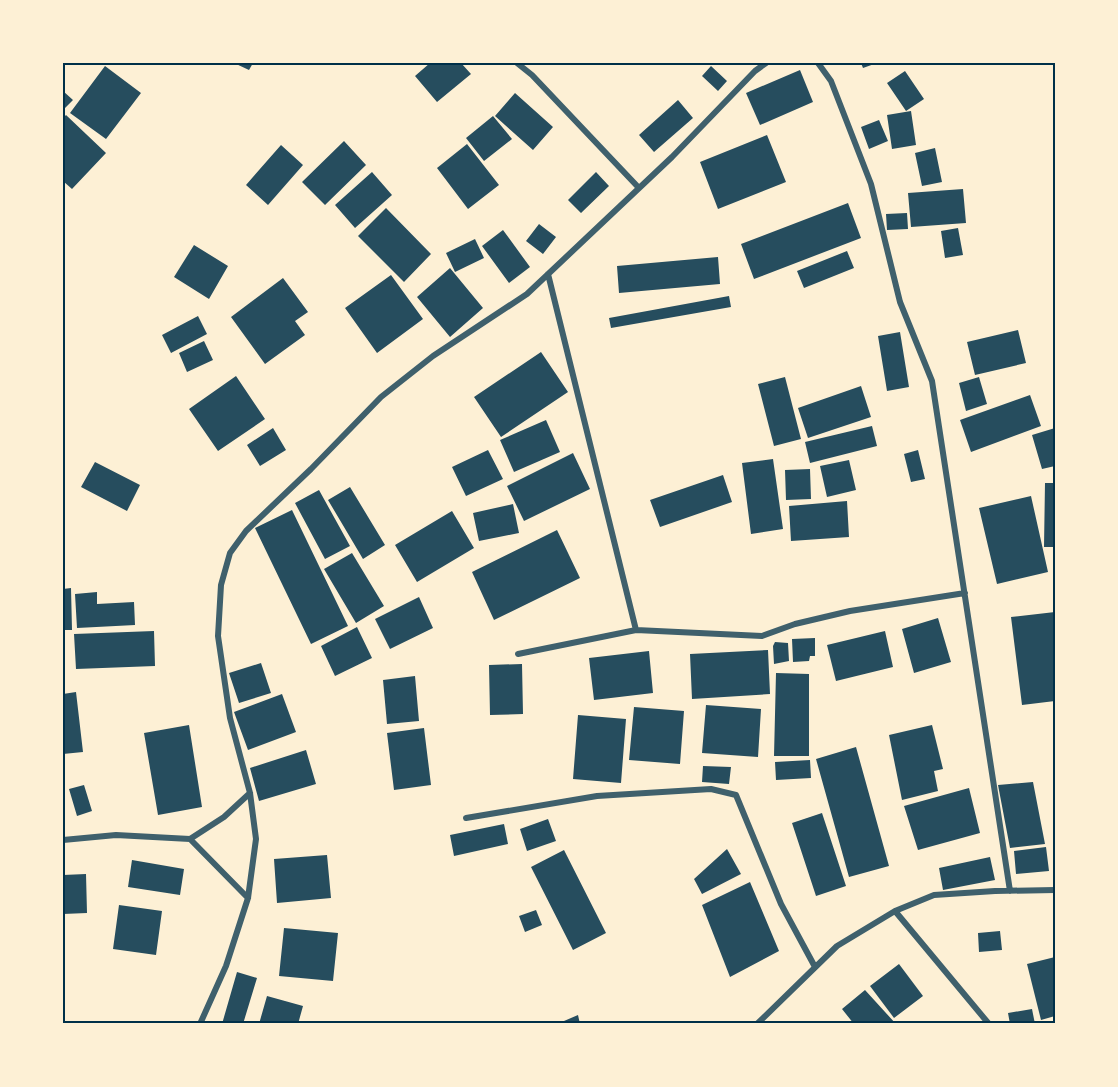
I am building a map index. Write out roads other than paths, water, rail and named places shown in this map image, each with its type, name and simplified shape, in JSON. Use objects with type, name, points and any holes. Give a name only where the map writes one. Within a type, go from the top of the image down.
[{"type":"street","points":[[517,63],[532,75],[639,188]]},
{"type":"street","points":[[201,1024],[226,966],[248,898],[256,839],[250,793],[230,718],[218,636],[221,585],[230,553],[246,531],[381,397],[433,356],[527,294],[639,188],[755,71],[766,63]]},
{"type":"street","points":[[818,63],[831,81],[871,184],[900,302],[932,381],[1010,891]]},
{"type":"street","points":[[548,274],[636,630]]},
{"type":"street","points":[[518,654],[636,630],[762,636],[795,624],[850,611],[965,593]]},
{"type":"street","points":[[466,818],[597,796],[711,789],[736,795],[781,904],[815,967]]},
{"type":"street","points":[[63,840],[116,835],[190,839],[224,817],[250,793]]},
{"type":"street","points":[[190,839],[248,898]]},
{"type":"street","points":[[757,1024],[837,946],[895,911],[934,895],[1055,891]]},
{"type":"street","points":[[895,911],[989,1024]]}]
